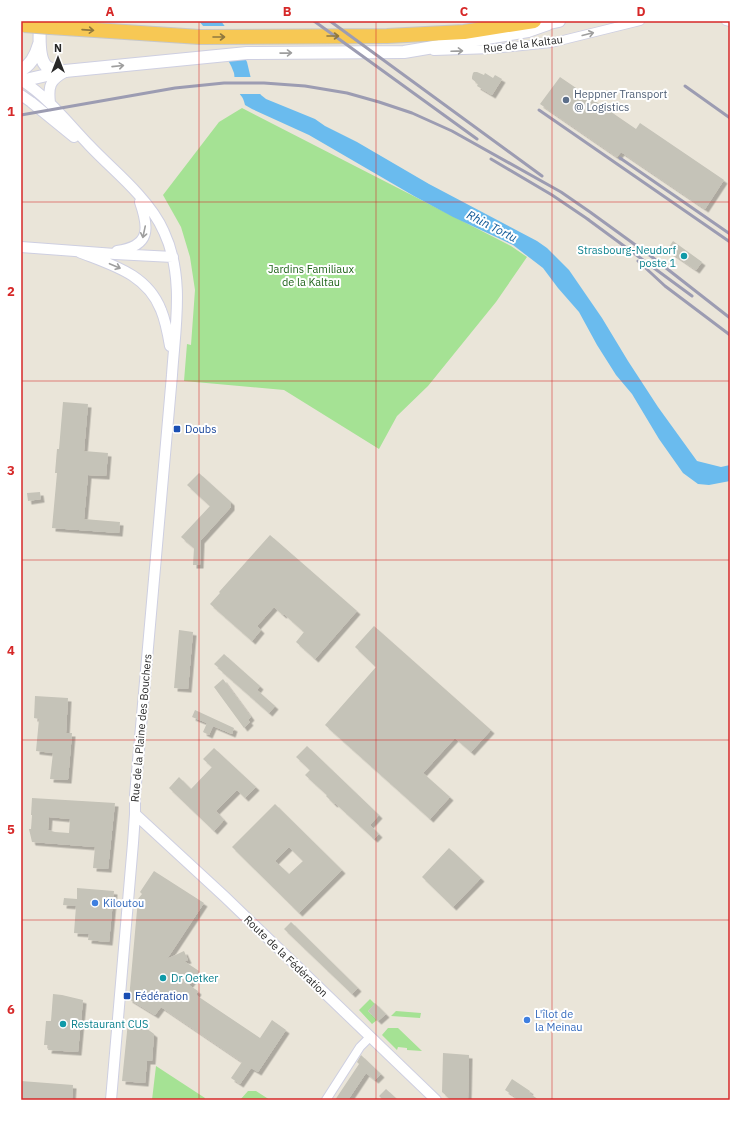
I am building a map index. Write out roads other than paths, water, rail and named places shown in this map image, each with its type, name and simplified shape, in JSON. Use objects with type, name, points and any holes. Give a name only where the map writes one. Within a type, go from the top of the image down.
[{"type":"highway","points":[[22,25],[45,24],[200,37],[387,36],[464,32],[534,21]]},
{"type":"main road","points":[[464,32],[497,31],[554,22]]},
{"type":"main road","points":[[21,78],[65,71],[247,53],[404,52],[528,31],[554,22]]},
{"type":"main road","points":[[21,78],[37,52],[39,39],[45,24]]},
{"type":"main road","points":[[39,39],[41,57],[46,66],[50,69],[65,71]]},
{"type":"street","name":"Rue de la Kaltau","points":[[404,52],[492,49],[550,43],[640,21]]},
{"type":"street","points":[[726,21],[730,22]]},
{"type":"street","points":[[50,103],[49,95],[52,83],[55,77],[65,71]]},
{"type":"street","points":[[21,78],[50,103],[138,194],[164,231],[173,257]]},
{"type":"street","points":[[21,95],[72,136],[88,144]]},
{"type":"street","points":[[79,252],[116,251],[128,249],[137,244],[144,236],[146,227],[144,213],[138,194]]},
{"type":"street","name":"Rue de la Plaine des Bouchers","points":[[21,247],[173,257],[175,270],[177,293],[173,356],[134,795],[135,814],[111,1100]]},
{"type":"street","name":"Rue de la Plaine des Bouchers","points":[[79,252],[127,272],[143,282],[149,288],[161,310],[173,356]]},
{"type":"street","name":"Route de la Fédération","points":[[135,814],[231,903],[436,1100]]},
{"type":"street","points":[[326,1100],[360,1047],[370,1037]]},
{"type":"water","name":"Rhin Tortu","points":[[199,21],[221,21],[237,43],[247,62],[252,83],[266,99],[315,119],[429,184],[537,241],[547,248],[569,270],[602,318],[658,407],[697,461],[721,467],[730,465],[730,481],[709,485],[698,484],[683,473],[659,439],[632,394],[616,375],[579,312],[543,268],[513,245],[453,217],[414,196],[309,135],[245,105],[235,86],[234,73],[228,59]]},
{"type":"railway","points":[[314,21],[477,139]]},
{"type":"railway","points":[[330,21],[542,176]]},
{"type":"railway","points":[[21,115],[175,88],[224,83],[264,83],[305,86],[347,93],[379,102],[412,113],[452,131],[561,192],[652,257],[730,318]]},
{"type":"railway","points":[[685,86],[730,118]]},
{"type":"railway","points":[[539,110],[730,242]]},
{"type":"railway","points":[[620,158],[730,234]]},
{"type":"railway","points":[[491,159],[552,195],[589,220]]},
{"type":"railway","points":[[586,218],[692,296]]},
{"type":"railway","points":[[638,261],[665,286],[730,335]]},
{"type":"place","name":"Heppner Transport @ Logistics","points":[[566,100]]},
{"type":"place","name":"Strasbourg-Neudorf poste 1","points":[[684,256]]},
{"type":"place","name":"Doubs","points":[[177,429]]},
{"type":"place","name":"Kiloutou","points":[[95,903]]},
{"type":"place","name":"Dr Oetker","points":[[163,978]]},
{"type":"place","name":"Fédération","points":[[127,996]]},
{"type":"place","name":"L'îlot de la Meinau","points":[[527,1020]]},
{"type":"place","name":"Restaurant CUS","points":[[63,1024]]},
{"type":"park label","name":"Jardins Familiaux de la Kaltau","points":[[311,275]]}]
